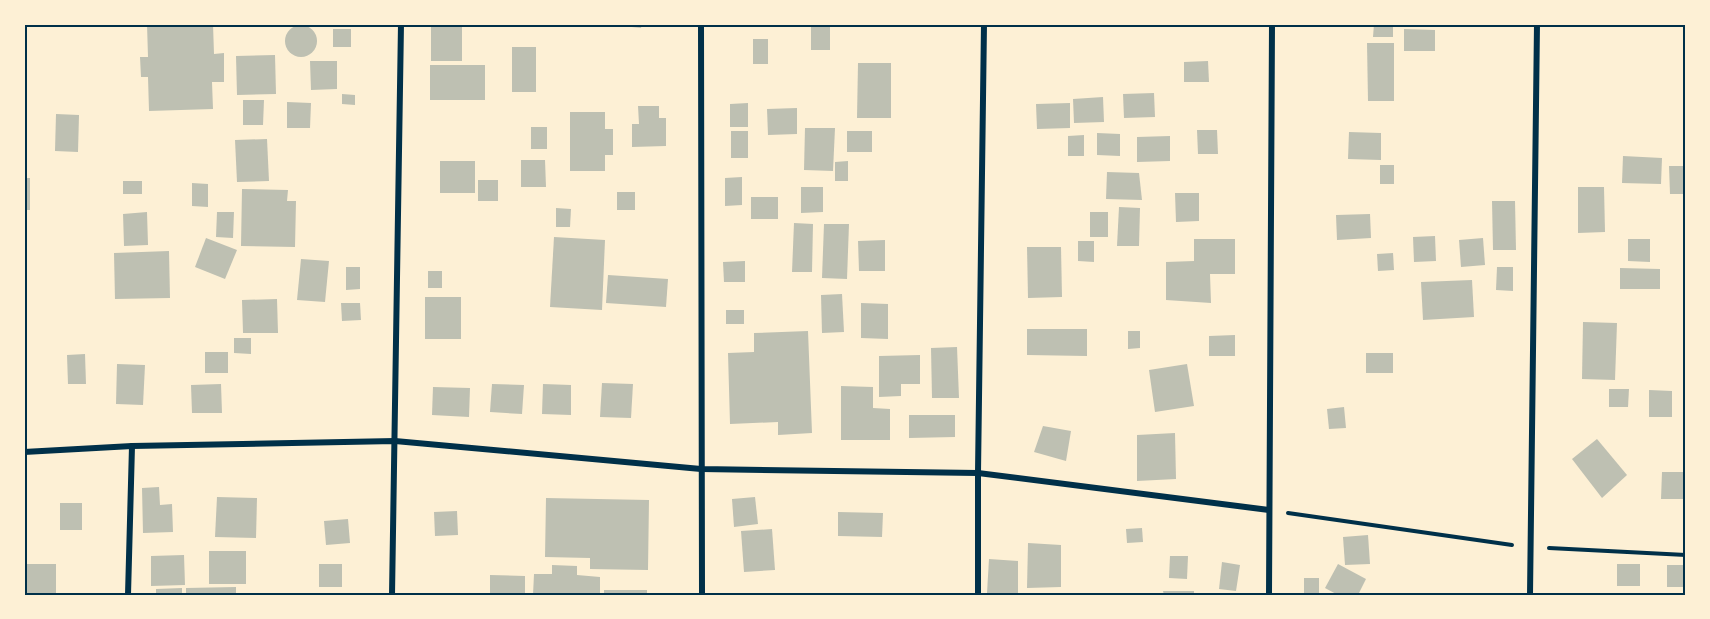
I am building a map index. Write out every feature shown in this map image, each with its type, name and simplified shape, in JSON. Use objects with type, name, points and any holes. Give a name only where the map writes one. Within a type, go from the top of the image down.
[{"type":"street","points":[[392,595],[401,24]]},
{"type":"street","points":[[701,24],[702,595]]},
{"type":"street","points":[[978,595],[984,24]]},
{"type":"street","points":[[1269,595],[1272,24]]},
{"type":"street","points":[[1530,595],[1537,24]]},
{"type":"street","points":[[24,452],[132,446],[395,441],[701,470],[978,473],[1269,510]]},
{"type":"street","points":[[128,595],[132,446]]},
{"type":"path","points":[[1269,510],[1530,547],[1686,555]]},
{"type":"building","points":[[147,24],[213,24],[214,54],[224,53],[224,82],[212,82],[213,109],[149,111],[148,77],[141,77],[140,57],[148,57]]},
{"type":"building","points":[[431,24],[462,24],[462,61],[431,61]]},
{"type":"building","points":[[622,24],[642,24],[641,28],[622,26]]},
{"type":"building","points":[[1374,24],[1393,24],[1393,37],[1373,37]]},
{"type":"building","points":[[301,25],[313,29],[317,41],[313,53],[301,57],[289,53],[285,41],[289,29]]},
{"type":"building","points":[[811,26],[830,26],[830,50],[811,50]]},
{"type":"building","points":[[333,29],[351,29],[351,47],[333,47]]},
{"type":"building","points":[[1404,29],[1435,30],[1435,51],[1404,51]]},
{"type":"building","points":[[753,39],[768,39],[768,64],[753,64]]},
{"type":"building","points":[[1367,43],[1394,43],[1394,101],[1368,101]]},
{"type":"building","points":[[512,47],[536,47],[536,92],[512,92]]},
{"type":"building","points":[[275,55],[276,94],[237,95],[236,56]]},
{"type":"building","points":[[310,61],[337,61],[337,89],[311,90]]},
{"type":"building","points":[[1208,61],[1209,82],[1184,82],[1184,62]]},
{"type":"building","points":[[858,63],[891,63],[891,118],[857,118]]},
{"type":"building","points":[[430,65],[485,65],[485,100],[430,100]]},
{"type":"building","points":[[1154,93],[1155,117],[1124,118],[1123,94]]},
{"type":"building","points":[[342,94],[355,95],[355,105],[342,104]]},
{"type":"building","points":[[1103,97],[1104,122],[1074,123],[1073,99]]},
{"type":"building","points":[[243,100],[264,100],[263,125],[243,125]]},
{"type":"building","points":[[287,102],[311,103],[310,128],[287,128]]},
{"type":"building","points":[[748,103],[748,127],[730,127],[730,104]]},
{"type":"building","points":[[1070,103],[1070,128],[1037,129],[1036,104]]},
{"type":"building","points":[[638,106],[659,106],[659,118],[666,118],[666,146],[632,147],[632,124],[639,124]]},
{"type":"building","points":[[797,108],[797,134],[768,135],[767,109]]},
{"type":"building","points":[[570,112],[605,112],[605,129],[613,129],[613,155],[605,155],[605,171],[570,171]]},
{"type":"building","points":[[56,114],[79,115],[78,152],[55,151]]},
{"type":"building","points":[[531,127],[547,127],[547,149],[531,149]]},
{"type":"building","points":[[805,128],[835,128],[833,171],[804,170]]},
{"type":"building","points":[[1197,130],[1217,130],[1218,154],[1198,154]]},
{"type":"building","points":[[731,131],[748,131],[748,158],[731,158]]},
{"type":"building","points":[[847,131],[872,131],[872,152],[847,152]]},
{"type":"building","points":[[1349,132],[1381,133],[1381,160],[1348,159]]},
{"type":"building","points":[[1097,133],[1120,134],[1120,156],[1097,155]]},
{"type":"building","points":[[1084,135],[1084,156],[1068,156],[1068,136]]},
{"type":"building","points":[[1170,136],[1170,161],[1137,162],[1137,137]]},
{"type":"building","points":[[267,139],[269,181],[237,182],[235,140]]},
{"type":"building","points":[[1623,156],[1662,158],[1661,184],[1622,183]]},
{"type":"building","points":[[521,160],[545,160],[546,187],[521,187]]},
{"type":"building","points":[[440,161],[475,161],[475,193],[440,193]]},
{"type":"building","points":[[848,161],[848,181],[835,181],[835,162]]},
{"type":"building","points":[[1380,165],[1394,165],[1394,184],[1380,184]]},
{"type":"building","points":[[1669,166],[1686,166],[1686,194],[1670,194]]},
{"type":"building","points":[[1107,172],[1139,173],[1142,200],[1106,199]]},
{"type":"building","points":[[742,177],[742,205],[725,206],[725,178]]},
{"type":"building","points":[[24,178],[30,178],[30,210],[24,210]]},
{"type":"building","points":[[478,180],[498,180],[498,201],[478,201]]},
{"type":"building","points":[[123,181],[142,181],[142,194],[123,194]]},
{"type":"building","points":[[192,183],[208,184],[208,207],[192,206]]},
{"type":"building","points":[[801,187],[823,187],[823,212],[801,213]]},
{"type":"building","points":[[1578,187],[1604,187],[1605,232],[1578,233]]},
{"type":"building","points":[[242,189],[288,190],[287,201],[296,201],[295,247],[241,246]]},
{"type":"building","points":[[617,192],[635,192],[635,210],[617,210]]},
{"type":"building","points":[[1175,193],[1199,193],[1199,221],[1176,222]]},
{"type":"building","points":[[751,197],[778,197],[778,219],[751,219]]},
{"type":"building","points":[[1492,201],[1515,201],[1516,250],[1493,250]]},
{"type":"building","points":[[1119,207],[1140,208],[1139,246],[1117,246]]},
{"type":"building","points":[[556,208],[571,209],[570,227],[556,227]]},
{"type":"building","points":[[147,212],[148,245],[124,246],[123,214]]},
{"type":"building","points":[[217,212],[234,212],[233,238],[216,237]]},
{"type":"building","points":[[1090,212],[1108,212],[1108,237],[1090,237]]},
{"type":"building","points":[[1370,214],[1371,238],[1337,240],[1336,215]]},
{"type":"building","points":[[794,223],[813,224],[812,272],[792,272]]},
{"type":"building","points":[[824,224],[849,224],[847,279],[822,278]]},
{"type":"building","points":[[1435,236],[1436,261],[1414,262],[1413,237]]},
{"type":"building","points":[[554,237],[605,240],[602,310],[550,307]]},
{"type":"building","points":[[206,238],[237,250],[225,279],[195,267]]},
{"type":"building","points":[[1483,238],[1485,265],[1461,267],[1459,240]]},
{"type":"building","points":[[1194,239],[1235,239],[1235,274],[1210,274],[1211,303],[1166,300],[1166,262],[1194,261]]},
{"type":"building","points":[[1628,239],[1650,239],[1650,262],[1628,261]]},
{"type":"building","points":[[885,240],[885,271],[859,271],[858,241]]},
{"type":"building","points":[[1078,241],[1094,241],[1094,262],[1078,261]]},
{"type":"building","points":[[1027,247],[1061,247],[1062,297],[1028,298]]},
{"type":"building","points":[[169,251],[170,298],[115,299],[114,253]]},
{"type":"building","points":[[1393,253],[1394,270],[1378,271],[1377,254]]},
{"type":"building","points":[[301,259],[329,261],[325,302],[297,300]]},
{"type":"building","points":[[745,261],[745,282],[724,282],[723,262]]},
{"type":"building","points":[[346,267],[360,267],[360,289],[346,290]]},
{"type":"building","points":[[1497,267],[1513,267],[1513,291],[1496,290]]},
{"type":"building","points":[[1620,268],[1660,269],[1660,289],[1620,289]]},
{"type":"building","points":[[428,271],[442,271],[442,288],[428,288]]},
{"type":"building","points":[[608,275],[668,279],[666,307],[606,303]]},
{"type":"building","points":[[1472,280],[1474,317],[1423,320],[1421,282]]},
{"type":"building","points":[[842,294],[844,332],[822,333],[821,295]]},
{"type":"building","points":[[425,297],[461,297],[461,339],[425,339]]},
{"type":"building","points":[[277,299],[278,333],[243,333],[242,300]]},
{"type":"building","points":[[341,303],[360,303],[361,320],[342,321]]},
{"type":"building","points":[[861,303],[888,304],[888,339],[861,338]]},
{"type":"building","points":[[726,310],[744,310],[744,324],[726,324]]},
{"type":"building","points":[[1583,322],[1617,323],[1615,380],[1582,379]]},
{"type":"building","points":[[1027,329],[1087,329],[1087,356],[1027,355]]},
{"type":"building","points":[[808,331],[812,433],[778,435],[778,422],[730,424],[728,353],[754,352],[754,333]]},
{"type":"building","points":[[1128,331],[1140,331],[1140,348],[1128,349]]},
{"type":"building","points":[[1235,335],[1235,356],[1209,356],[1209,336]]},
{"type":"building","points":[[234,338],[251,338],[251,354],[234,353]]},
{"type":"building","points":[[957,347],[959,398],[932,398],[931,348]]},
{"type":"building","points":[[205,352],[228,352],[228,373],[205,373]]},
{"type":"building","points":[[1366,353],[1393,353],[1393,373],[1366,373]]},
{"type":"building","points":[[85,354],[86,384],[68,384],[67,355]]},
{"type":"building","points":[[920,355],[920,384],[901,384],[901,396],[879,397],[879,356]]},
{"type":"building","points":[[117,364],[145,365],[143,405],[116,404]]},
{"type":"building","points":[[1187,364],[1194,406],[1155,412],[1149,370]]},
{"type":"building","points":[[602,383],[633,384],[631,418],[600,417]]},
{"type":"building","points":[[221,384],[222,413],[192,413],[191,385]]},
{"type":"building","points":[[492,384],[524,385],[522,414],[490,412]]},
{"type":"building","points":[[543,384],[571,385],[571,415],[542,414]]},
{"type":"building","points":[[841,386],[873,387],[873,408],[890,409],[890,440],[841,440]]},
{"type":"building","points":[[433,387],[470,388],[469,417],[432,415]]},
{"type":"building","points":[[1609,389],[1629,389],[1628,407],[1609,407]]},
{"type":"building","points":[[1649,390],[1672,391],[1672,417],[1649,417]]},
{"type":"building","points":[[1344,407],[1346,428],[1329,429],[1327,409]]},
{"type":"building","points":[[909,415],[955,415],[955,437],[909,438]]},
{"type":"building","points":[[1043,426],[1071,431],[1066,461],[1034,452]]},
{"type":"building","points":[[1175,433],[1176,479],[1137,481],[1137,435]]},
{"type":"building","points":[[1597,439],[1627,475],[1602,498],[1572,459]]},
{"type":"building","points":[[1662,472],[1685,472],[1684,499],[1661,499]]},
{"type":"building","points":[[159,487],[160,505],[172,504],[173,532],[143,533],[142,488]]},
{"type":"building","points":[[217,497],[257,498],[256,538],[215,537]]},
{"type":"building","points":[[755,497],[758,524],[734,527],[732,499]]},
{"type":"building","points":[[546,498],[649,500],[648,570],[590,569],[590,558],[545,557]]},
{"type":"building","points":[[60,503],[82,503],[82,530],[60,530]]},
{"type":"building","points":[[457,511],[458,535],[435,536],[434,512]]},
{"type":"building","points":[[838,512],[883,513],[882,537],[838,536]]},
{"type":"building","points":[[348,519],[350,543],[326,545],[324,521]]},
{"type":"building","points":[[1142,528],[1143,542],[1127,543],[1126,529]]},
{"type":"building","points":[[772,529],[775,570],[744,572],[741,531]]},
{"type":"building","points":[[1368,535],[1370,564],[1345,565],[1343,537]]},
{"type":"building","points":[[1028,543],[1061,545],[1061,587],[1027,588]]},
{"type":"building","points":[[209,551],[246,551],[246,584],[209,584]]},
{"type":"building","points":[[184,555],[185,585],[151,586],[151,556]]},
{"type":"building","points":[[1170,556],[1188,556],[1187,579],[1169,578]]},
{"type":"building","points":[[989,559],[1018,561],[1018,593],[987,593]]},
{"type":"building","points":[[1222,562],[1240,565],[1236,591],[1219,589]]},
{"type":"building","points":[[27,564],[56,564],[56,594],[27,594],[24,575],[27,575]]},
{"type":"building","points":[[319,564],[342,564],[342,587],[319,587]]},
{"type":"building","points":[[1338,564],[1366,579],[1358,595],[1338,595],[1325,588]]},
{"type":"building","points":[[1617,564],[1640,564],[1640,586],[1617,586]]},
{"type":"building","points":[[552,565],[577,566],[577,575],[600,577],[600,595],[533,595],[534,574],[552,574]]},
{"type":"building","points":[[1667,565],[1686,565],[1686,587],[1667,587]]},
{"type":"building","points":[[490,575],[525,576],[525,595],[490,595]]},
{"type":"building","points":[[1304,578],[1319,578],[1319,595],[1304,595]]},
{"type":"building","points":[[236,587],[236,595],[186,595],[186,588]]},
{"type":"building","points":[[182,588],[182,595],[156,595],[156,589]]},
{"type":"building","points":[[604,590],[647,590],[647,595],[604,595]]},
{"type":"building","points":[[1163,591],[1194,591],[1194,595],[1164,595]]}]
